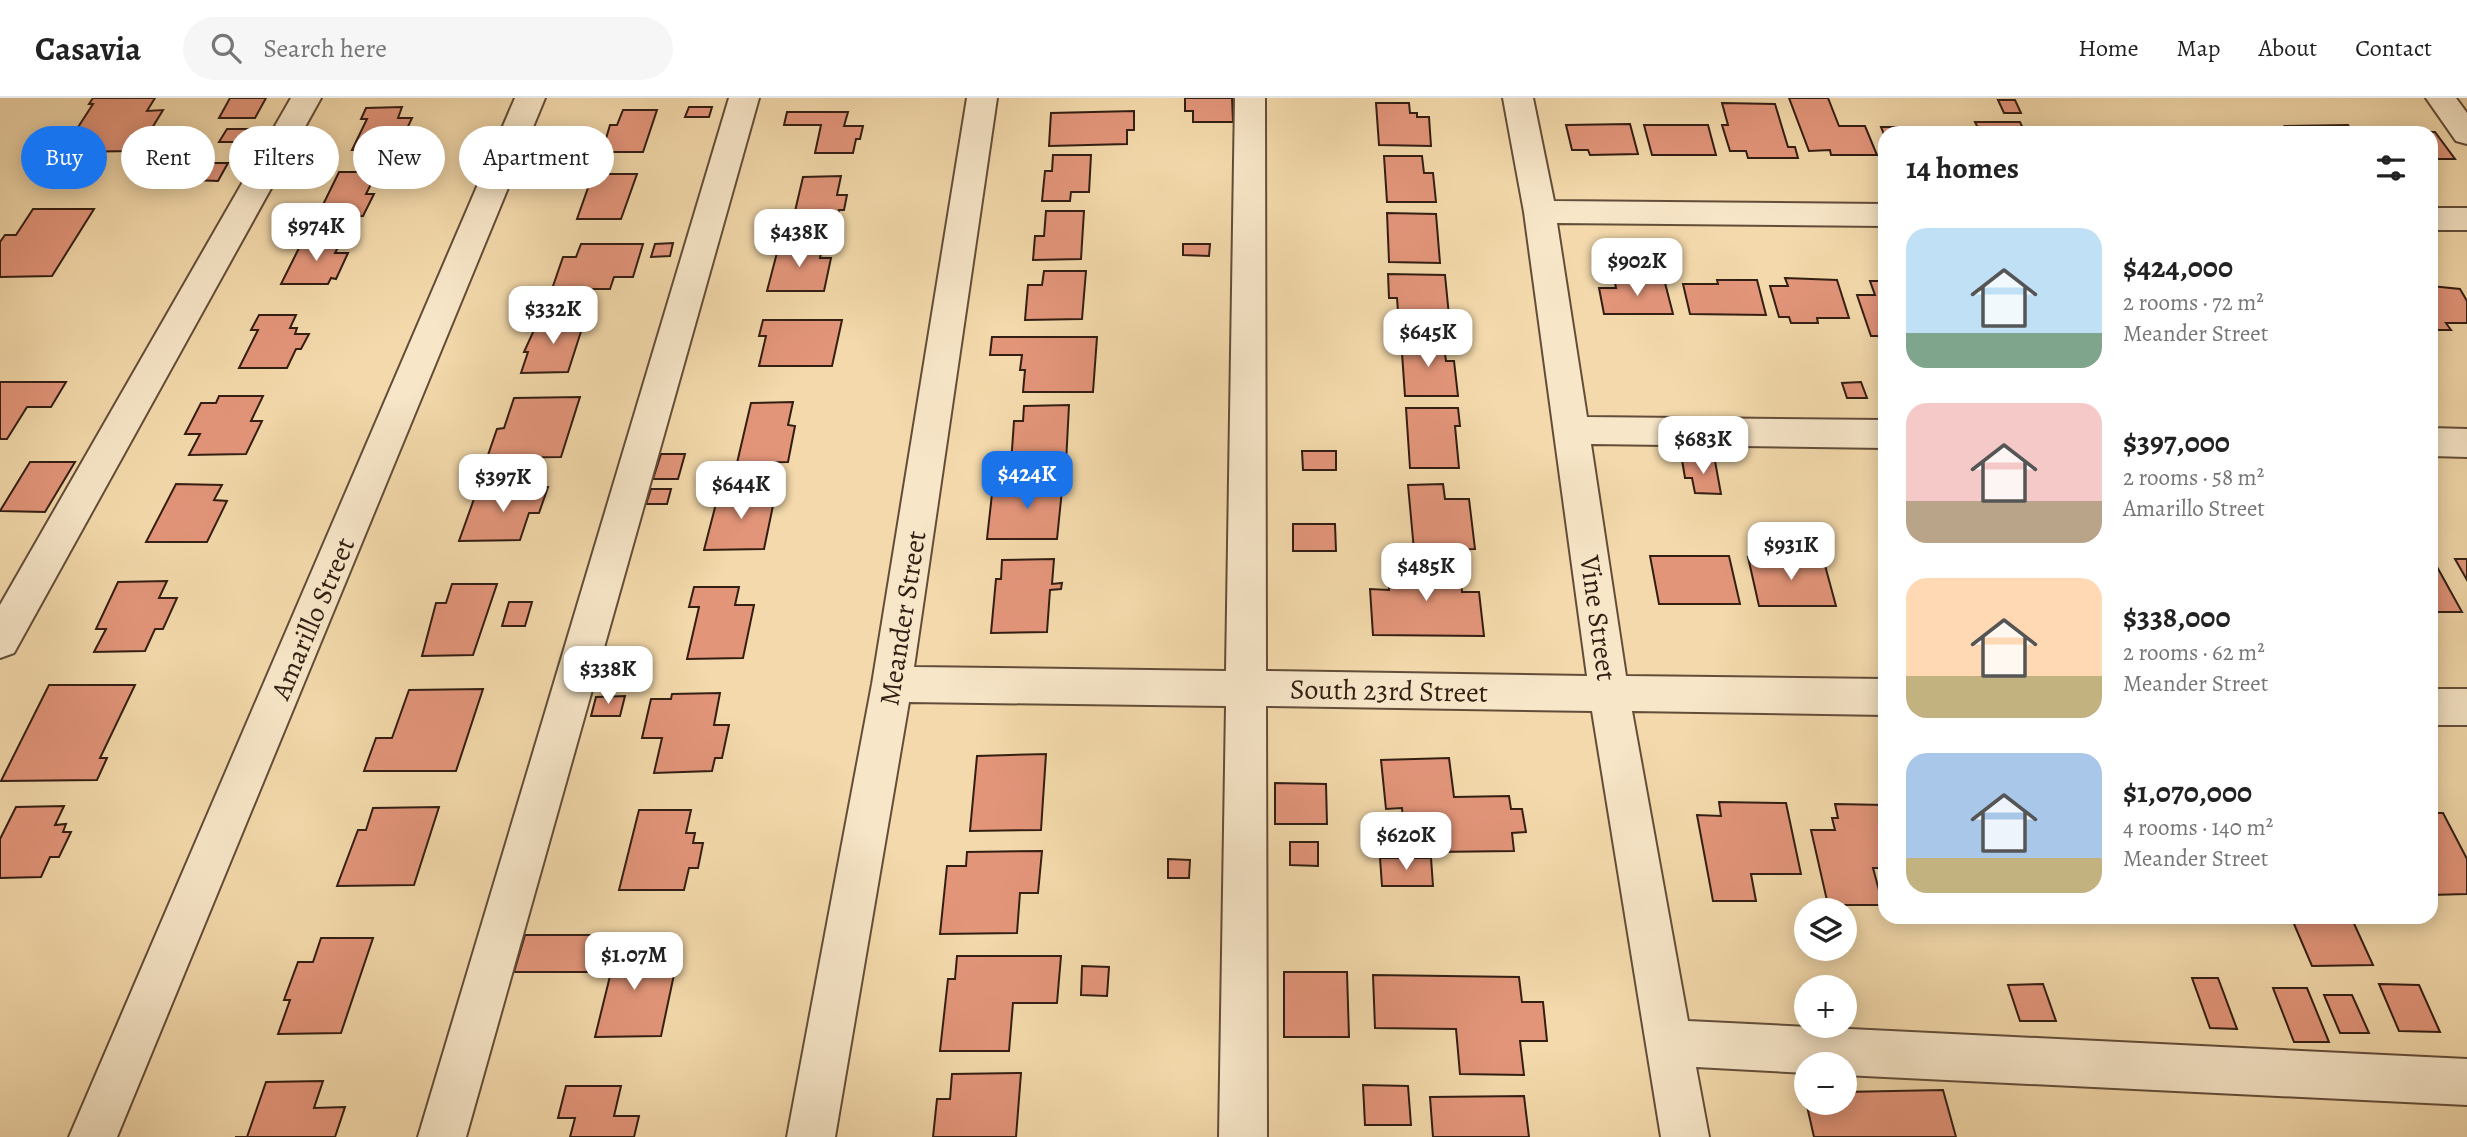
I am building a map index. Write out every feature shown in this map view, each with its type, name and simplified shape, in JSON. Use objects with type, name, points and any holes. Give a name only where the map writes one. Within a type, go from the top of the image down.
[{"type":"street","points":[[0,641],[306,98]]},
{"type":"street","name":"Amarillo Street","points":[[93,1137],[530,98]]},
{"type":"street","points":[[442,1137],[744,98]]},
{"type":"street","name":"Meander Street","points":[[811,1137],[892,684],[982,98]]},
{"type":"street","points":[[1243,1137],[1250,98]]},
{"type":"street","name":"Vine Street","points":[[1518,98],[1540,212],[1609,693],[1685,1137]]},
{"type":"street","points":[[2441,98],[2467,134]]},
{"type":"street","points":[[1540,212],[1878,215]]},
{"type":"street","points":[[2438,219],[2467,219]]},
{"type":"street","points":[[1572,430],[1878,434]]},
{"type":"street","points":[[2438,442],[2467,443]]},
{"type":"street","name":"South 23rd Street","points":[[892,684],[1878,697]]},
{"type":"street","points":[[2438,707],[2467,707]]},
{"type":"street","points":[[1669,1043],[2467,1082]]},
{"type":"building","points":[[93,98],[155,98],[147,111],[163,110],[153,126],[121,126],[121,151],[107,151],[107,126],[79,126],[93,104],[89,104]]},
{"type":"building","points":[[230,98],[266,98],[255,118],[219,118]]},
{"type":"building","points":[[1185,98],[1232,98],[1233,122],[1193,122],[1193,111],[1185,111]]},
{"type":"building","points":[[1789,98],[1828,98],[1839,126],[1865,126],[1877,155],[1831,155],[1830,150],[1809,151]]},
{"type":"building","points":[[1998,100],[2015,100],[2021,113],[2004,113]]},
{"type":"building","points":[[1376,103],[1409,103],[1410,113],[1417,113],[1417,117],[1429,117],[1431,146],[1379,145]]},
{"type":"building","points":[[1722,103],[1775,104],[1788,147],[1795,147],[1798,158],[1748,158],[1746,151],[1730,151],[1722,125],[1728,125]]},
{"type":"building","points":[[402,107],[398,118],[412,118],[408,126],[364,126],[367,119],[361,119],[366,108]]},
{"type":"building","points":[[689,107],[712,107],[709,117],[685,117]]},
{"type":"building","points":[[623,110],[657,110],[643,152],[614,152],[614,126],[610,126],[617,125]]},
{"type":"building","points":[[1134,111],[1134,130],[1127,130],[1127,144],[1049,146],[1051,113]]},
{"type":"building","points":[[787,112],[848,112],[844,126],[863,126],[860,139],[856,139],[853,153],[815,153],[821,125],[784,125]]},
{"type":"building","points":[[1975,122],[2020,122],[2022,126],[1977,126]]},
{"type":"building","points":[[1630,124],[1638,154],[1590,155],[1588,150],[1572,150],[1566,125]]},
{"type":"building","points":[[1644,125],[1708,125],[1716,155],[1652,155]]},
{"type":"building","points":[[2348,125],[2349,126],[2285,126]]},
{"type":"building","points":[[227,129],[229,129],[229,142],[219,142]]},
{"type":"building","points":[[2438,136],[2455,159],[2438,159]]},
{"type":"building","points":[[1053,155],[1091,155],[1089,192],[1071,192],[1070,201],[1042,201],[1045,171],[1052,171]]},
{"type":"building","points":[[1384,156],[1422,156],[1424,173],[1433,173],[1436,202],[1387,202]]},
{"type":"building","points":[[215,163],[228,163],[218,181],[215,181]]},
{"type":"building","points":[[339,172],[353,172],[353,189],[368,189],[366,194],[374,194],[363,216],[317,217],[331,189],[339,189]]},
{"type":"building","points":[[614,174],[637,174],[621,219],[577,219],[588,189],[614,189]]},
{"type":"building","points":[[841,176],[837,195],[847,195],[844,210],[839,210],[836,223],[792,224],[803,177]]},
{"type":"building","points":[[33,209],[94,209],[52,276],[0,277],[0,242],[5,235],[16,235]]},
{"type":"building","points":[[1046,211],[1084,211],[1081,259],[1033,260],[1035,236],[1044,236]]},
{"type":"building","points":[[1387,213],[1436,214],[1440,263],[1389,262]]},
{"type":"building","points":[[303,240],[342,240],[335,253],[348,253],[336,279],[331,278],[328,284],[281,284]]},
{"type":"building","points":[[673,243],[670,256],[651,257],[655,244]]},
{"type":"building","points":[[581,244],[643,244],[633,277],[614,277],[610,289],[552,289],[563,257],[576,257]]},
{"type":"building","points":[[1183,244],[1210,244],[1209,256],[1183,255]]},
{"type":"building","points":[[779,245],[823,245],[820,258],[831,258],[824,291],[767,291]]},
{"type":"building","points":[[1044,271],[1086,271],[1082,319],[1025,320],[1028,285],[1042,285]]},
{"type":"building","points":[[1388,274],[1445,275],[1450,326],[1399,325],[1397,298],[1389,298]]},
{"type":"building","points":[[1785,278],[1837,280],[1849,318],[1817,318],[1818,323],[1791,323],[1789,317],[1779,317],[1770,286],[1788,286]]},
{"type":"building","points":[[1621,279],[1664,279],[1673,314],[1604,314],[1599,288],[1616,288],[1615,283],[1622,283]]},
{"type":"building","points":[[1717,280],[1757,280],[1766,315],[1690,314],[1683,284],[1718,284]]},
{"type":"building","points":[[1870,281],[1878,281],[1878,336],[1871,336],[1857,295],[1875,295]]},
{"type":"building","points":[[2438,287],[2460,289],[2467,301],[2467,323],[2446,323],[2451,330],[2438,330]]},
{"type":"building","points":[[259,315],[296,315],[290,328],[297,328],[295,334],[309,334],[301,349],[296,349],[287,368],[239,368],[258,330],[251,330]]},
{"type":"building","points":[[539,319],[585,319],[568,372],[521,373],[528,352],[524,352]]},
{"type":"building","points":[[763,320],[842,320],[832,366],[759,366],[766,336],[759,336]]},
{"type":"building","points":[[992,337],[1097,337],[1093,392],[1023,392],[1025,370],[1020,370],[1022,355],[990,355]]},
{"type":"building","points":[[1401,339],[1443,339],[1446,361],[1454,361],[1458,396],[1405,396]]},
{"type":"building","points":[[0,382],[66,382],[51,407],[27,407],[7,439],[0,439]]},
{"type":"building","points":[[1861,382],[1867,398],[1847,398],[1842,383]]},
{"type":"building","points":[[219,396],[263,396],[251,421],[262,421],[246,454],[189,455],[200,434],[185,434],[201,403],[216,403]]},
{"type":"building","points":[[580,397],[561,457],[487,458],[497,429],[504,428],[514,398]]},
{"type":"building","points":[[793,402],[788,425],[795,426],[788,462],[737,463],[751,403]]},
{"type":"building","points":[[1069,405],[1066,463],[1011,464],[1014,421],[1023,421],[1024,406]]},
{"type":"building","points":[[1406,408],[1458,408],[1460,426],[1455,426],[1459,468],[1410,468]]},
{"type":"building","points":[[1302,451],[1336,451],[1336,470],[1303,470]]},
{"type":"building","points":[[661,454],[685,454],[678,479],[653,479]]},
{"type":"building","points":[[1682,460],[1715,461],[1721,494],[1695,493],[1692,478],[1685,478]]},
{"type":"building","points":[[30,462],[75,462],[45,512],[0,511]]},
{"type":"building","points":[[1014,480],[1063,480],[1057,539],[987,539],[992,494],[1012,494]]},
{"type":"building","points":[[176,484],[222,485],[214,500],[227,501],[207,542],[146,542]]},
{"type":"building","points":[[1443,484],[1445,499],[1469,499],[1475,549],[1414,550],[1408,485]]},
{"type":"building","points":[[491,487],[548,487],[539,513],[529,513],[520,540],[459,541],[474,499],[487,499]]},
{"type":"building","points":[[651,489],[671,489],[667,504],[646,504]]},
{"type":"building","points":[[776,491],[764,549],[704,550],[719,492]]},
{"type":"building","points":[[1293,524],[1335,524],[1336,551],[1293,551]]},
{"type":"building","points":[[1650,556],[1729,556],[1740,604],[1659,604]]},
{"type":"building","points":[[1748,557],[1823,558],[1836,606],[1759,606]]},
{"type":"building","points":[[1054,559],[1052,584],[1062,583],[1061,589],[1050,590],[1047,632],[991,633],[996,579],[1001,579],[1002,560]]},
{"type":"building","points":[[2455,559],[2467,559],[2467,580]]},
{"type":"building","points":[[1388,564],[1460,565],[1462,592],[1479,592],[1484,636],[1373,635],[1370,589],[1389,590]]},
{"type":"building","points":[[2438,569],[2462,612],[2438,612]]},
{"type":"building","points":[[167,581],[159,598],[177,598],[163,629],[155,629],[145,651],[94,652],[106,629],[96,629],[118,582]]},
{"type":"building","points":[[452,584],[497,584],[473,655],[422,656],[436,603],[446,603]]},
{"type":"building","points":[[694,587],[739,587],[735,605],[754,605],[743,658],[687,659],[699,607],[689,607]]},
{"type":"building","points":[[509,602],[532,602],[525,626],[502,626]]},
{"type":"building","points":[[49,685],[135,685],[100,758],[107,758],[97,780],[1,781]]},
{"type":"building","points":[[483,689],[456,771],[364,771],[376,738],[392,738],[409,690]]},
{"type":"building","points":[[720,693],[714,725],[729,725],[722,758],[715,758],[712,771],[654,773],[662,738],[642,738],[651,699],[671,699],[672,694]]},
{"type":"building","points":[[625,696],[620,716],[591,716],[596,697]]},
{"type":"building","points":[[1046,754],[1041,830],[970,831],[977,756]]},
{"type":"building","points":[[1449,758],[1454,797],[1509,796],[1511,809],[1522,809],[1526,832],[1512,833],[1514,851],[1434,852],[1434,848],[1422,848],[1422,840],[1405,841],[1402,808],[1386,809],[1381,760]]},
{"type":"building","points":[[1275,783],[1326,784],[1327,824],[1275,824]]},
{"type":"building","points":[[1719,802],[1786,803],[1801,874],[1751,874],[1756,901],[1713,901],[1697,815],[1721,816]]},
{"type":"building","points":[[1835,804],[1878,805],[1878,868],[1873,868],[1878,886],[1878,905],[1857,905],[1857,898],[1826,898],[1811,830],[1835,830],[1832,818],[1838,818]]},
{"type":"building","points":[[64,806],[55,825],[66,824],[63,832],[71,832],[59,857],[50,857],[41,877],[0,878],[0,839],[16,807]]},
{"type":"building","points":[[439,807],[414,885],[337,886],[358,830],[366,830],[373,808]]},
{"type":"building","points":[[639,810],[691,810],[686,833],[695,833],[693,843],[703,843],[698,868],[689,868],[684,890],[619,890]]},
{"type":"building","points":[[2438,813],[2443,813],[2467,859],[2467,894],[2438,895]]},
{"type":"building","points":[[1290,842],[1318,842],[1318,866],[1290,865]]},
{"type":"building","points":[[1042,851],[1038,893],[1020,893],[1017,933],[940,934],[947,866],[966,866],[967,852]]},
{"type":"building","points":[[1380,858],[1431,858],[1433,886],[1382,886]]},
{"type":"building","points":[[1168,859],[1190,860],[1189,878],[1168,878]]},
{"type":"building","points":[[2294,924],[2354,924],[2373,965],[2312,966]]},
{"type":"building","points":[[525,935],[598,935],[589,972],[514,972]]},
{"type":"building","points":[[321,938],[373,938],[341,1033],[278,1034],[290,1000],[284,1000],[298,962],[313,962]]},
{"type":"building","points":[[608,943],[655,943],[650,965],[676,965],[661,1036],[595,1037],[611,972],[600,972]]},
{"type":"building","points":[[957,956],[1061,956],[1057,1003],[1013,1003],[1009,1051],[940,1051],[948,979],[955,979]]},
{"type":"building","points":[[1082,966],[1109,967],[1107,996],[1081,995]]},
{"type":"building","points":[[1284,972],[1347,972],[1349,1037],[1284,1037]]},
{"type":"building","points":[[1373,975],[1519,977],[1522,1002],[1543,1002],[1547,1041],[1520,1041],[1524,1075],[1460,1074],[1456,1029],[1375,1028]]},
{"type":"building","points":[[2192,978],[2218,978],[2237,1029],[2210,1028]]},
{"type":"building","points":[[2043,984],[2056,1021],[2020,1021],[2008,985]]},
{"type":"building","points":[[2379,984],[2419,985],[2440,1032],[2399,1031]]},
{"type":"building","points":[[2273,988],[2307,988],[2329,1042],[2294,1042]]},
{"type":"building","points":[[2324,995],[2352,995],[2369,1033],[2340,1033]]},
{"type":"building","points":[[1021,1073],[1016,1137],[933,1137],[937,1099],[950,1099],[952,1074]]},
{"type":"building","points":[[323,1081],[314,1108],[345,1107],[335,1137],[247,1137],[266,1082]]},
{"type":"building","points":[[1363,1085],[1408,1086],[1411,1125],[1365,1125]]},
{"type":"building","points":[[566,1086],[621,1086],[614,1116],[639,1116],[634,1137],[570,1137],[575,1118],[558,1118]]},
{"type":"building","points":[[1943,1090],[1956,1137],[1814,1137],[1809,1115],[1857,1115],[1857,1092]]},
{"type":"building","points":[[1524,1096],[1529,1137],[1433,1137],[1430,1097]]}]
